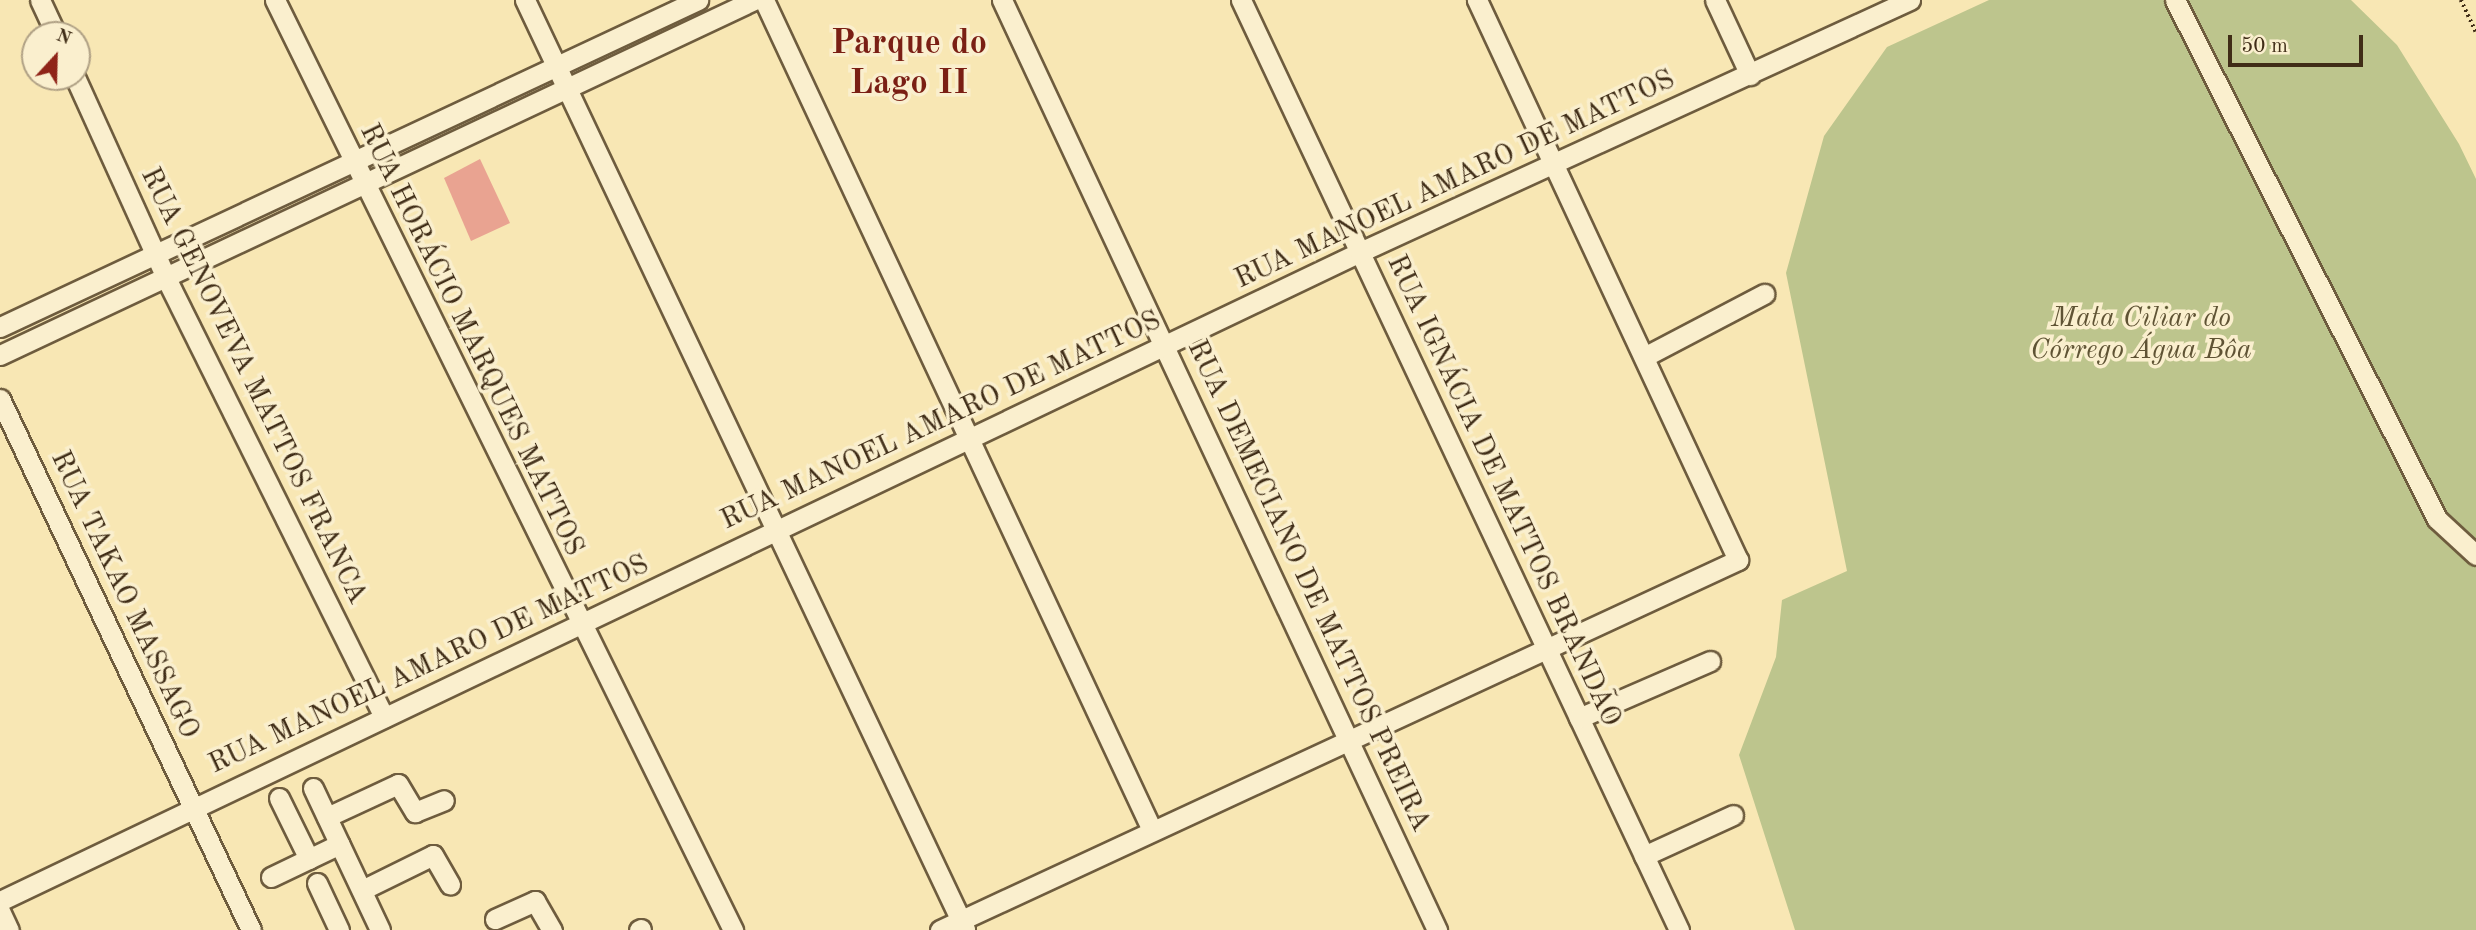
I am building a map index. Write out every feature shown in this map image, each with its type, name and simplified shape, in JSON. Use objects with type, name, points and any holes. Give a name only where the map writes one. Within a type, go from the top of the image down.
[{"type":"street","points":[[40,0],[50,21]]},
{"type":"street","name":"RUA HORÁCIO MARQUES MATTOS","points":[[275,0],[351,162],[733,930]]},
{"type":"street","points":[[525,0],[963,925]]},
{"type":"street","points":[[0,327],[698,0]]},
{"type":"street","points":[[0,355],[754,0]]},
{"type":"street","points":[[764,0],[975,435],[1152,830]]},
{"type":"street","name":"RUA DEMECIANO DE MATTOS PREIRA","points":[[1002,0],[1349,735],[1437,930]]},
{"type":"street","name":"RUA IGNÁCIA DE MATTOS BRANDÃO","points":[[1241,0],[1354,255],[1538,649],[1579,718],[1679,930]]},
{"type":"street","points":[[940,930],[963,925],[1349,735],[1738,559],[1478,0]]},
{"type":"street","points":[[1715,0],[1749,75]]},
{"type":"street","name":"RUA MANOEL AMARO DE MATTOS","points":[[0,901],[1354,255],[1555,166],[1910,0]]},
{"type":"street","points":[[2175,0],[2437,519],[2476,555]]},
{"type":"street","name":"RUA GENOVEVA MATTOS FRANCA","points":[[81,91],[165,277],[384,717]]},
{"type":"street","points":[[1644,357],[1764,295]]},
{"type":"street","name":"RUA TAKAO MASSAGO","points":[[0,398],[251,930]]},
{"type":"street","points":[[1579,718],[1710,661]]},
{"type":"street","points":[[327,817],[398,784],[415,812],[444,800]]},
{"type":"street","points":[[313,788],[378,929]]},
{"type":"street","points":[[279,799],[309,859]]},
{"type":"street","points":[[1644,856],[1733,815]]},
{"type":"street","points":[[271,877],[340,845]]},
{"type":"street","points":[[362,890],[433,855],[450,886]]},
{"type":"street","points":[[317,883],[339,930]]},
{"type":"street","points":[[495,919],[535,901],[552,930]]},
{"type":"street","points":[[0,911],[9,930]]},
{"type":"path","points":[[2462,0],[2476,32]]},
{"type":"green space","name":"Mata Ciliar do Córrego Água Bôa","points":[[1989,0],[2351,0],[2397,45],[2459,144],[2476,179],[2476,930],[1795,930],[1739,755],[1776,657],[1782,600],[1847,571],[1786,273],[1824,136],[1887,47]]},
{"type":"building","points":[[480,159],[510,223],[471,241],[444,178]]},
{"type":"district","name":"Parque do Lago II","points":[[909,64]]}]
